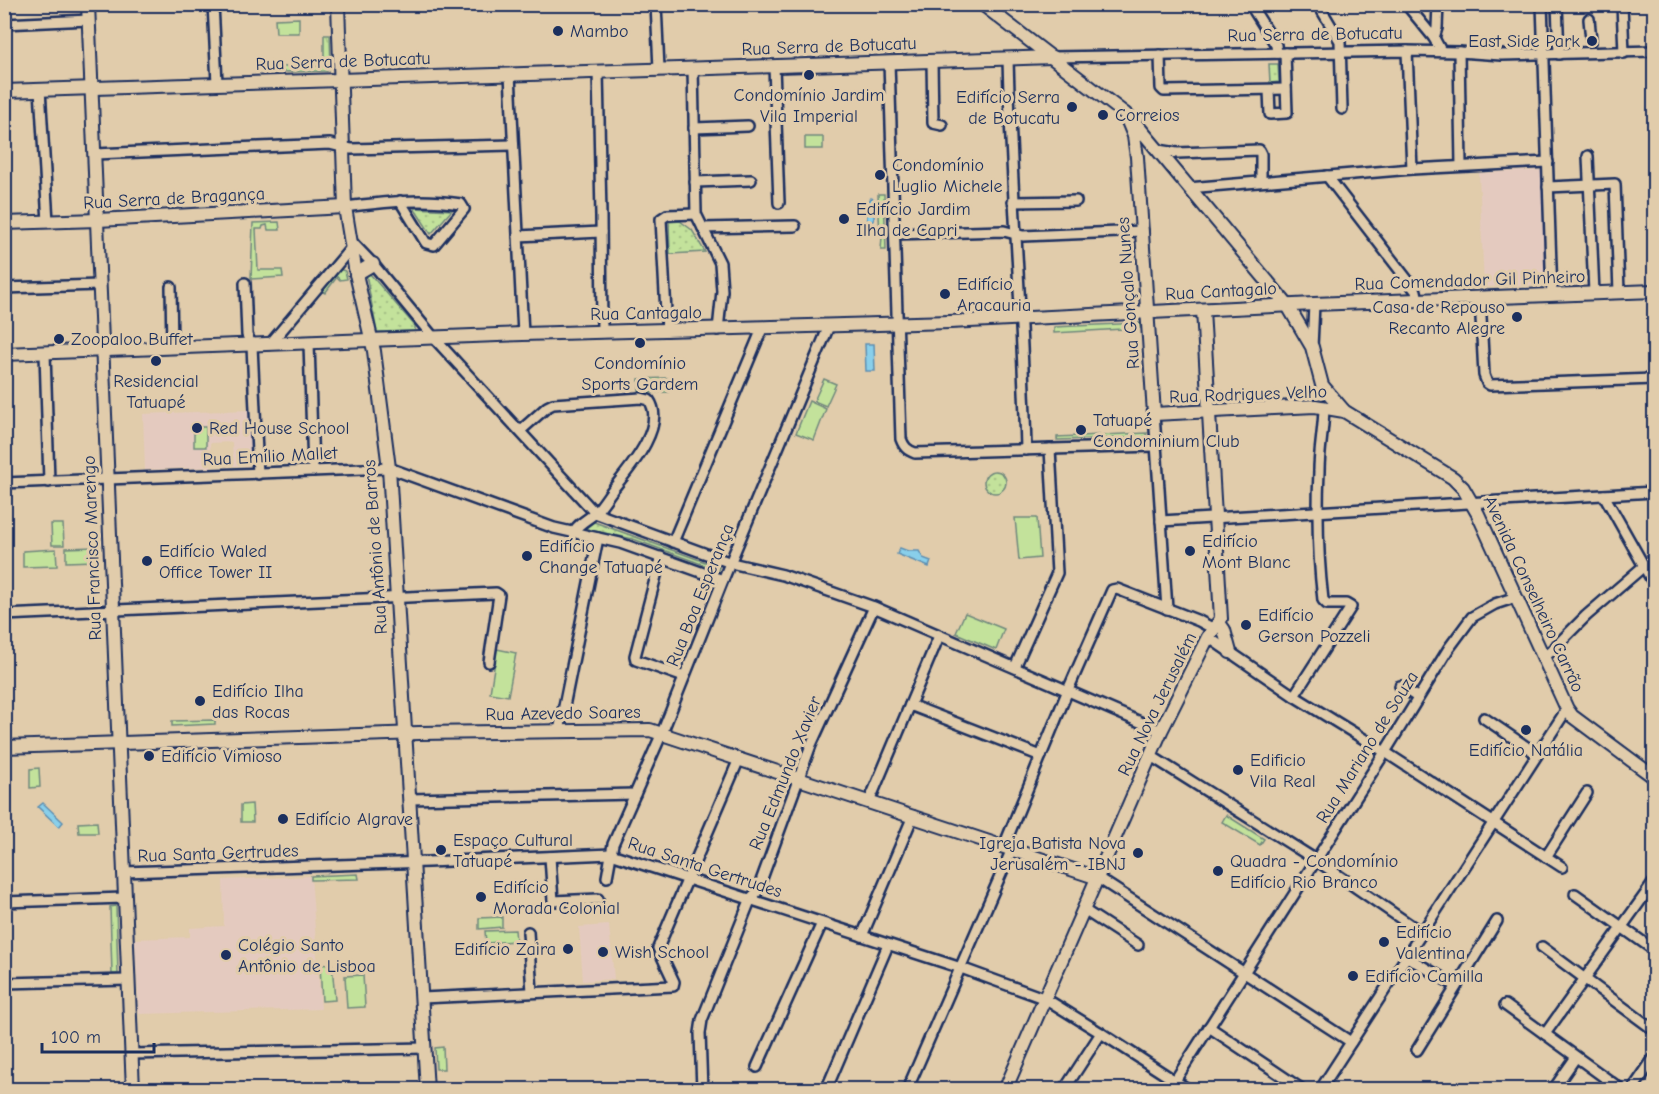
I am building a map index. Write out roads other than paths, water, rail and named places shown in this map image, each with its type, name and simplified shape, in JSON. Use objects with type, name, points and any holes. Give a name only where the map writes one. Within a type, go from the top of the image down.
[{"type":"street","name":"Rua Francisco Marengo","points":[[88,4],[133,1089]]},
{"type":"street","points":[[213,4],[217,83]]},
{"type":"street","name":"Rua Antônio de Barros","points":[[339,4],[345,207],[356,274],[374,351],[389,468],[427,1089]]},
{"type":"street","points":[[656,4],[659,69]]},
{"type":"street","name":"Avenida Conselheiro Carrão","points":[[982,4],[1124,113],[1148,137],[1288,306],[1312,347],[1322,385],[1344,411],[1453,478],[1463,488],[1473,503],[1569,713],[1572,725],[1654,787]]},
{"type":"street","points":[[1250,4],[1281,53],[1287,113],[1270,114],[1269,90]]},
{"type":"street","points":[[1318,4],[1337,36],[1341,52],[1342,109]]},
{"type":"street","points":[[1406,4],[1434,38],[1441,51]]},
{"type":"street","points":[[1434,38],[1439,19],[1438,4]]},
{"type":"street","points":[[1542,4],[1552,295]]},
{"type":"street","points":[[1557,4],[1558,54]]},
{"type":"street","points":[[1622,4],[1624,53]]},
{"type":"street","points":[[1590,19],[1591,46]]},
{"type":"street","points":[[4,24],[89,20]]},
{"type":"street","name":"Rua Serra de Botucatu","points":[[4,91],[1008,58],[1407,51],[1544,55],[1591,46],[1624,53],[1654,51]]},
{"type":"street","points":[[1407,51],[1412,169]]},
{"type":"street","points":[[1459,51],[1461,166]]},
{"type":"street","points":[[1160,55],[1161,88],[1164,91],[1286,89]]},
{"type":"street","points":[[1008,58],[1014,234],[1023,347],[1026,450]]},
{"type":"street","points":[[932,61],[933,123],[942,125]]},
{"type":"street","points":[[889,62],[901,438],[908,450],[915,453],[1156,446]]},
{"type":"street","points":[[774,66],[779,203]]},
{"type":"street","points":[[693,68],[696,214],[720,263],[722,275],[717,330]]},
{"type":"street","points":[[597,71],[602,332]]},
{"type":"street","points":[[510,74],[523,334]]},
{"type":"street","points":[[40,89],[48,222]]},
{"type":"street","points":[[1124,113],[1134,136],[1137,157],[1146,150],[1177,153],[1259,150],[1261,181]]},
{"type":"street","points":[[694,128],[748,126]]},
{"type":"street","points":[[95,154],[330,144],[351,149],[513,145]]},
{"type":"street","points":[[1588,156],[1594,293]]},
{"type":"street","name":"Rua Gonçalo Nunes","points":[[1137,157],[1147,313],[1157,418],[1156,446],[1167,609]]},
{"type":"street","points":[[1188,188],[1412,169],[1548,162]]},
{"type":"street","points":[[1327,176],[1416,291],[1418,300]]},
{"type":"street","points":[[695,183],[751,180]]},
{"type":"street","points":[[1548,187],[1614,184],[1618,292]]},
{"type":"street","points":[[345,207],[400,201],[453,203],[464,207],[463,212],[434,245],[431,245],[426,243],[400,201]]},
{"type":"street","points":[[1013,202],[1076,201]]},
{"type":"street","name":"Rua Serra de Bragança","points":[[4,223],[345,207]]},
{"type":"street","points":[[667,331],[661,219],[666,215],[696,214]]},
{"type":"street","points":[[703,228],[795,226]]},
{"type":"street","points":[[895,234],[1004,231],[1023,236],[1143,231]]},
{"type":"street","points":[[518,236],[601,232]]},
{"type":"street","points":[[270,344],[351,244],[373,264],[434,338],[595,513],[731,563],[783,575],[874,608],[1161,731]]},
{"type":"street","points":[[356,274],[373,264]]},
{"type":"street","points":[[245,283],[248,335],[252,346],[258,474]]},
{"type":"street","points":[[4,288],[99,285]]},
{"type":"street","points":[[171,287],[172,348]]},
{"type":"street","name":"Rua Comendador Gil Pinheiro","points":[[1288,306],[1654,291]]},
{"type":"street","points":[[1480,298],[1485,379],[1490,385],[1654,379]]},
{"type":"street","name":"Avenida Conselheiro Carrão","points":[[1312,347],[1314,304]]},
{"type":"street","name":"Rua Cantagalo","points":[[4,354],[523,334],[898,324],[1288,306]]},
{"type":"street","name":"Rua Nova Jerusalém","points":[[1005,1089],[1161,731],[1221,615],[1203,310]]},
{"type":"street","name":"Rua Boa Esperança","points":[[607,877],[613,843],[662,733],[829,326]]},
{"type":"street","points":[[673,542],[762,329]]},
{"type":"street","points":[[309,343],[313,471]]},
{"type":"street","points":[[45,352],[49,482]]},
{"type":"street","points":[[1294,696],[1351,607],[1346,603],[1327,604],[1323,600],[1318,511],[1319,469],[1324,430],[1319,406],[1322,385]]},
{"type":"street","points":[[520,431],[553,404],[641,398],[649,400],[654,406],[651,431],[645,445],[595,513],[573,532]]},
{"type":"street","name":"Rua Rodrigues Velho","points":[[1157,418],[1208,412],[1319,406],[1344,411]]},
{"type":"street","points":[[1015,667],[1057,573],[1050,449]]},
{"type":"street","name":"Rua Emílio Mallet","points":[[4,483],[389,468],[554,528],[598,538],[661,557],[723,580]]},
{"type":"street","points":[[1161,521],[1654,492]]},
{"type":"street","points":[[1604,495],[1654,584]]},
{"type":"street","points":[[560,731],[598,538]]},
{"type":"street","points":[[661,557],[635,656],[636,660],[684,677]]},
{"type":"street","points":[[1544,658],[1592,610],[1644,566]]},
{"type":"street","points":[[907,1089],[962,968],[1041,756],[1114,589],[1199,621],[1214,630],[1224,630],[1230,652],[1294,696],[1562,867]]},
{"type":"street","points":[[4,615],[492,593],[499,595],[489,662]]},
{"type":"street","name":"Rua Mariano de Souza","points":[[1169,1089],[1449,648],[1472,617],[1495,604],[1516,597]]},
{"type":"street","name":"Rua Edmundo Xavier","points":[[702,1089],[700,1026],[751,898],[757,892],[798,778],[874,608]]},
{"type":"street","points":[[869,801],[939,636]]},
{"type":"street","points":[[1400,686],[1417,697]]},
{"type":"street","points":[[910,705],[1041,756]]},
{"type":"street","points":[[1320,1089],[1537,754],[1569,713]]},
{"type":"street","name":"Avenida Conselheiro Carrão","points":[[1569,713],[1654,777]]},
{"type":"street","points":[[1484,718],[1537,754]]},
{"type":"street","name":"Rua Azevedo Soares","points":[[4,747],[406,733],[650,729],[1098,878]]},
{"type":"street","points":[[1151,756],[1316,860],[1422,933]]},
{"type":"street","points":[[422,998],[673,986],[674,982],[658,948],[740,759]]},
{"type":"street","points":[[1546,856],[1587,793]]},
{"type":"street","points":[[410,799],[635,794]]},
{"type":"street","points":[[862,936],[913,816]]},
{"type":"street","name":"Rua Santa Gertrudes","points":[[123,872],[611,854],[962,968],[1046,999],[1189,1089]]},
{"type":"street","points":[[550,857],[553,901],[598,899]]},
{"type":"street","points":[[1098,878],[1351,1042]]},
{"type":"street","points":[[1545,1034],[1654,882]]},
{"type":"street","points":[[1575,894],[1654,950]]},
{"type":"street","points":[[4,902],[124,898]]},
{"type":"street","points":[[1084,910],[1138,945]]},
{"type":"street","points":[[1417,1050],[1497,921]]},
{"type":"street","points":[[757,1067],[822,923]]},
{"type":"street","points":[[528,932],[532,992]]},
{"type":"street","points":[[826,1089],[888,945]]},
{"type":"street","points":[[1542,948],[1654,1030]]},
{"type":"street","points":[[1407,957],[1456,986]]},
{"type":"street","points":[[4,983],[128,980]]},
{"type":"street","points":[[1504,1005],[1622,1089]]},
{"type":"street","points":[[1209,1027],[1303,1089]]},
{"type":"street","points":[[1064,1089],[1101,1033]]},
{"type":"street","points":[[131,1054],[425,1048]]},
{"type":"street","points":[[1553,1089],[1576,1057]]},
{"type":"street","points":[[1632,1089],[1654,1058]]},
{"type":"water","points":[[871,198],[874,199],[872,223],[867,220],[867,204]]},
{"type":"water","points":[[865,344],[874,344],[875,371],[866,371]]},
{"type":"water","points":[[900,548],[919,551],[923,558],[931,561],[929,567],[897,554]]},
{"type":"water","points":[[43,803],[63,822],[59,827],[38,807]]},
{"type":"place","name":"Mambo","points":[[558,31]]},
{"type":"place","name":"East Side Park","points":[[1592,41]]},
{"type":"place","name":"Condomínio Jardim Vila Imperial","points":[[809,75]]},
{"type":"place","name":"Edifício Serra de Botucatu","points":[[1072,107]]},
{"type":"place","name":"Correios","points":[[1103,115]]},
{"type":"place","name":"Condomínio Luglio Michele","points":[[880,175]]},
{"type":"place","name":"Edifício Jardim Ilha de Capri","points":[[844,219]]},
{"type":"place","name":"Edifício Aracauria","points":[[945,294]]},
{"type":"place","name":"Casa de Repouso Recanto Alegre","points":[[1517,317]]},
{"type":"place","name":"Zoopaloo Buffet","points":[[59,339]]},
{"type":"place","name":"Condomínio Sports Gardem","points":[[640,343]]},
{"type":"place","name":"Residencial Tatuapé","points":[[156,361]]},
{"type":"place","name":"Red House School","points":[[197,428]]},
{"type":"place","name":"Tatuapé Condominium Club","points":[[1081,430]]},
{"type":"place","name":"Edifício Mont Blanc","points":[[1190,551]]},
{"type":"place","name":"Edifício Change Tatuapé","points":[[527,556]]},
{"type":"place","name":"Edifício Waled Office Tower II","points":[[147,561]]},
{"type":"place","name":"Edifício Gerson Pozzeli","points":[[1246,625]]},
{"type":"place","name":"Edifício Ilha das Rocas","points":[[200,701]]},
{"type":"place","name":"Edifício Natália","points":[[1526,730]]},
{"type":"place","name":"Edifício Vimioso","points":[[149,756]]},
{"type":"place","name":"Edificio Vila Real","points":[[1238,770]]},
{"type":"place","name":"Edifício Algrave","points":[[283,819]]},
{"type":"place","name":"Espaço Cultural Tatuapé","points":[[441,850]]},
{"type":"place","name":"Igreja Batista Nova Jerusalém - IBNJ","points":[[1138,853]]},
{"type":"place","name":"Quadra - Condomínio Edifício Rio Branco","points":[[1218,871]]},
{"type":"place","name":"Edifício Morada Colonial","points":[[481,897]]},
{"type":"place","name":"Edifício Valentina","points":[[1384,942]]},
{"type":"place","name":"Edifício Zaira","points":[[568,949]]},
{"type":"place","name":"Wish School","points":[[603,952]]},
{"type":"place","name":"Colégio Santo Antônio de Lisboa","points":[[226,955]]},
{"type":"place","name":"Edifício Camilla","points":[[1353,976]]}]
